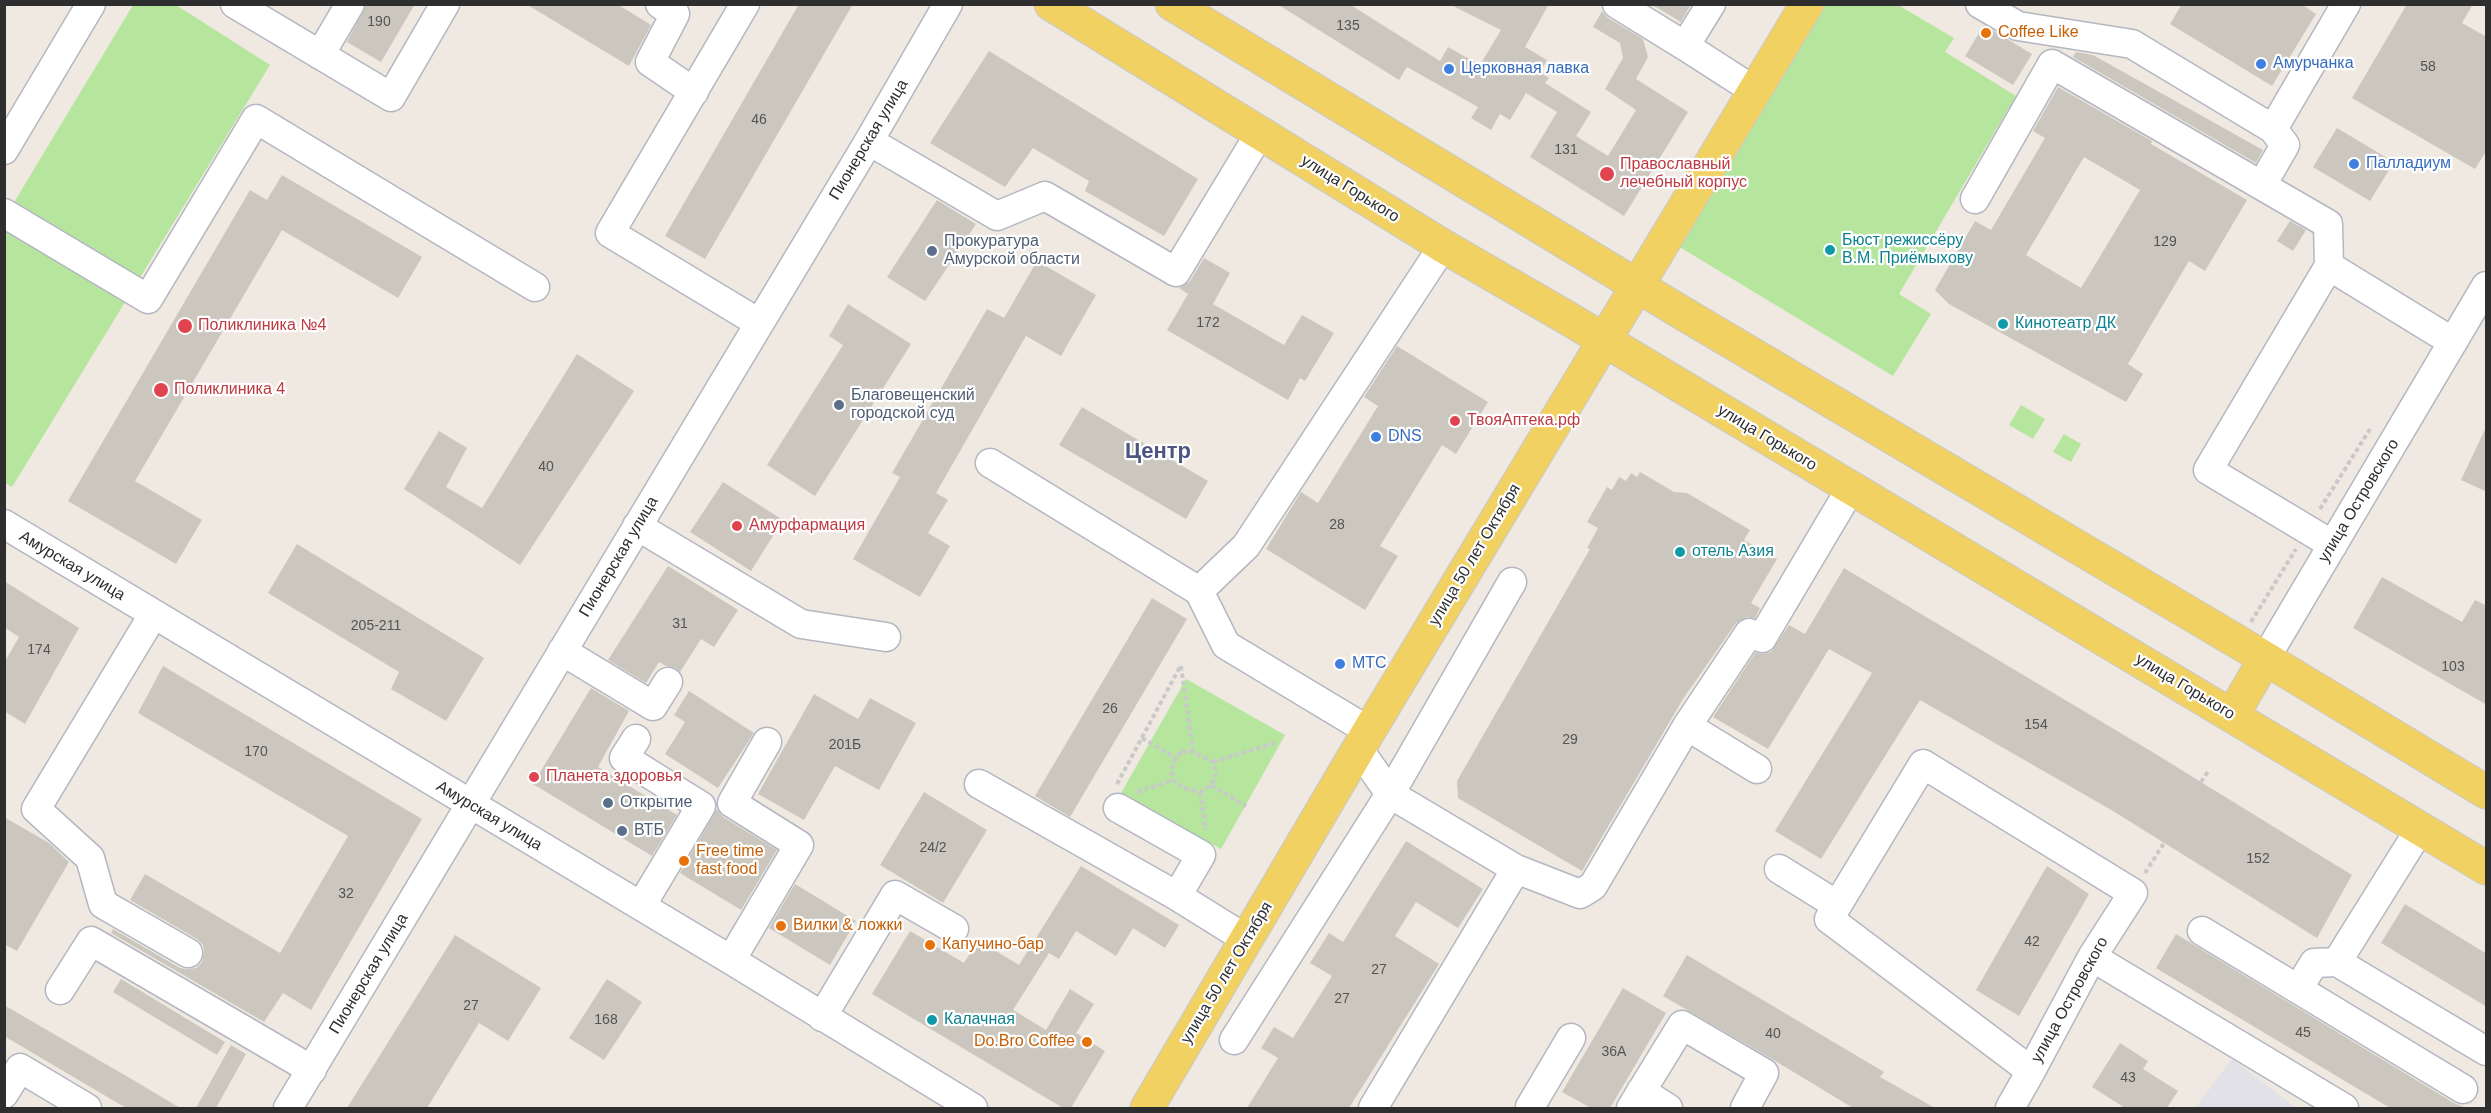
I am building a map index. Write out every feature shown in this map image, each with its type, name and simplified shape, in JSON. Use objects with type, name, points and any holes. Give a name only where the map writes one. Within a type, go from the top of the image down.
[{"type":"main road","name":"улица Горького","points":[[1051,4],[1443,246],[2487,868]]},
{"type":"main road","points":[[1172,4],[1636,285],[2487,792]]},
{"type":"main road","name":"улица 50 лет Октября","points":[[1147,1108],[1636,285],[1807,4]]},
{"type":"main road","name":"улица Островского","points":[[2232,716],[2265,659]]},
{"type":"street","points":[[4,150],[91,4]]},
{"type":"street","points":[[320,56],[350,4]]},
{"type":"street","points":[[237,5],[391,98],[445,4]]},
{"type":"street","points":[[660,4],[675,14],[650,62],[694,92]]},
{"type":"street","points":[[745,4],[610,233],[759,323]]},
{"type":"street","name":"Пионерская улица","points":[[288,1108],[869,141],[948,4]]},
{"type":"street","points":[[1617,4],[1755,90]]},
{"type":"street","points":[[1685,46],[1711,4]]},
{"type":"street","points":[[1980,4],[2018,26],[2132,44],[2273,129],[2285,145],[2262,185]]},
{"type":"street","points":[[2273,129],[2346,4]]},
{"type":"street","points":[[1975,199],[2052,64],[2328,224],[2329,266],[2208,470],[2333,545]]},
{"type":"street","points":[[4,213],[147,299],[256,119],[535,287]]},
{"type":"street","points":[[869,141],[997,216],[1045,196],[1176,272],[1260,133]]},
{"type":"street","points":[[1199,591],[1246,546],[1443,246]]},
{"type":"street","points":[[2329,266],[2453,342]]},
{"type":"street","name":"улица Островского","points":[[2265,659],[2487,286]]},
{"type":"street","points":[[990,463],[1199,591],[1226,645],[1364,741],[1390,794],[1516,869],[1580,894],[1593,886],[1687,726],[1749,633],[1762,638],[1851,488]]},
{"type":"street","name":"Амурская улица","points":[[4,524],[731,960],[973,1108]]},
{"type":"street","points":[[638,526],[801,624],[886,637]]},
{"type":"street","points":[[1234,1040],[1390,794],[1512,582]]},
{"type":"street","points":[[153,615],[36,809],[90,858],[103,904],[188,953]]},
{"type":"street","points":[[562,651],[653,706],[668,682]]},
{"type":"street","points":[[1687,726],[1757,769]]},
{"type":"street","points":[[636,739],[624,758],[701,806],[641,906]]},
{"type":"street","points":[[731,960],[800,845],[732,802],[768,742]]},
{"type":"street","points":[[2031,1071],[1829,919],[1923,764],[2133,892]]},
{"type":"street","points":[[979,784],[1177,896],[1246,939]]},
{"type":"street","points":[[1116,799],[1201,855],[1177,896]]},
{"type":"street","points":[[2337,962],[2420,829]]},
{"type":"street","points":[[1373,1108],[1516,869]]},
{"type":"street","points":[[1779,869],[1837,905]]},
{"type":"street","name":"улица Островского","points":[[2010,1108],[2092,957],[2133,892]]},
{"type":"street","points":[[822,1017],[895,896],[954,929]]},
{"type":"street","points":[[2202,931],[2463,1089]]},
{"type":"street","points":[[60,990],[91,941],[312,1070]]},
{"type":"street","points":[[2092,957],[2344,1108]]},
{"type":"street","points":[[2298,989],[2314,963],[2337,962],[2487,1051]]},
{"type":"street","points":[[1668,1108],[1636,1100],[1682,1024],[1764,1073],[1745,1108]]},
{"type":"street","points":[[1533,1108],[1530,1107],[1571,1038]]},
{"type":"street","points":[[4,1094],[20,1068],[87,1108]]},
{"type":"path","points":[[2249,626],[2376,419]]},
{"type":"path","points":[[1116,799],[1142,738],[1181,665],[1193,752]]},
{"type":"path","points":[[1142,738],[1176,758]]},
{"type":"path","points":[[1213,762],[1216,774],[1211,785],[1200,792],[1183,788],[1173,780],[1171,771],[1176,758],[1182,751],[1193,752],[1213,762],[1275,743]]},
{"type":"path","points":[[2201,782],[2209,770]]},
{"type":"path","points":[[1211,785],[1246,806]]},
{"type":"path","points":[[1200,792],[1206,832]]},
{"type":"path","points":[[2133,892],[2164,843]]},
{"type":"shaded area","points":[[2232,1059],[2297,1108],[2195,1108]]},
{"type":"green space","points":[[133,5],[176,5],[270,65],[12,487],[4,482],[4,219]]},
{"type":"green space","points":[[1820,5],[1898,5],[1954,38],[1945,52],[2016,96],[1899,294],[1931,314],[1893,376],[1673,243]]},
{"type":"green space","points":[[2021,405],[2045,419],[2033,439],[2009,425]]},
{"type":"green space","points":[[2064,434],[2081,444],[2071,462],[2053,452]]},
{"type":"green space","points":[[1186,679],[1285,735],[1221,849],[1121,793]]},
{"type":"building","points":[[366,4],[415,4],[381,62],[347,42]]},
{"type":"building","points":[[526,4],[617,4],[651,25],[629,66]]},
{"type":"building","points":[[799,4],[853,4],[705,259],[665,236]]},
{"type":"building","points":[[1277,4],[1349,4],[1440,61],[1448,47],[1480,65],[1501,30],[1449,4],[1549,4],[1525,47],[1547,60],[1540,72],[1549,78],[1545,83],[1591,112],[1576,136],[1608,156],[1636,110],[1605,89],[1623,58],[1620,43],[1593,27],[1602,11],[1608,18],[1643,39],[1648,57],[1636,79],[1688,112],[1624,216],[1530,157],[1557,112],[1526,93],[1510,120],[1500,114],[1491,130],[1471,118],[1478,107],[1407,67],[1399,80]]},
{"type":"building","points":[[1651,4],[1691,4],[1681,22]]},
{"type":"building","name":"Амурчанка","points":[[2182,4],[2301,4],[2316,14],[2272,86],[2170,24]]},
{"type":"building","points":[[2407,4],[2473,4],[2462,23],[2487,37],[2487,150],[2475,169],[2352,98]]},
{"type":"building","points":[[1984,25],[2032,54],[2013,85],[1965,56]]},
{"type":"building","points":[[989,51],[1198,179],[1164,236],[1085,191],[1089,181],[1033,148],[1005,187],[930,143]]},
{"type":"building","points":[[2076,52],[2093,55],[2263,150],[2256,163],[2073,57]]},
{"type":"building","points":[[2058,87],[2152,141],[2151,144],[2247,200],[2205,271],[2189,261],[2128,364],[2143,374],[2126,402],[1949,304],[1935,290],[1975,221],[1991,230],[2045,138],[2033,131]],"holes":[[[2084,157],[2140,190],[2081,288],[2026,255]]]},
{"type":"building","name":"Палладиум","points":[[2337,128],[2394,162],[2370,201],[2313,167]]},
{"type":"building","name":"Поликлиника 4","points":[[282,175],[422,257],[398,298],[282,230],[135,481],[202,520],[176,564],[68,501],[250,190],[267,200]]},
{"type":"building","name":"Прокуратура Амурской области","points":[[937,200],[976,224],[925,301],[887,277]]},
{"type":"building","points":[[2290,221],[2306,230],[2293,251],[2277,241]]},
{"type":"building","points":[[1204,258],[1230,273],[1213,304],[1284,345],[1302,315],[1334,333],[1305,381],[1300,378],[1288,400],[1167,330],[1188,294],[1179,288],[1190,281]]},
{"type":"building","points":[[1037,261],[1096,295],[1061,356],[1026,336],[936,493],[948,500],[928,533],[950,546],[920,597],[853,559],[900,477],[892,473],[987,309],[1004,318]]},
{"type":"building","name":"Благовещенский городской суд","points":[[848,304],[911,344],[815,496],[767,465],[843,345],[829,336]]},
{"type":"building","points":[[1397,346],[1488,402],[1456,454],[1442,445],[1380,546],[1398,556],[1365,610],[1266,549],[1301,492],[1318,503],[1378,406],[1364,397]]},
{"type":"building","points":[[577,354],[634,391],[520,565],[404,489],[439,431],[467,448],[446,487],[482,508]]},
{"type":"building","points":[[1082,407],[1208,481],[1186,519],[1059,445]]},
{"type":"building","points":[[2487,425],[2487,492],[2461,480]]},
{"type":"building","points":[[1640,472],[1674,492],[1687,493],[1750,530],[1744,540],[1777,559],[1751,603],[1760,608],[1755,618],[1747,617],[1736,623],[1683,699],[1582,871],[1458,798],[1457,781],[1590,549],[1587,548],[1598,528],[1587,522],[1607,487],[1612,490],[1619,477],[1626,481],[1631,473],[1637,477]]},
{"type":"building","name":"Амурфармация","points":[[723,482],[783,520],[751,571],[690,532]]},
{"type":"building","points":[[297,544],[484,658],[446,721],[391,689],[399,672],[268,593]]},
{"type":"building","points":[[668,566],[738,610],[714,647],[701,639],[680,672],[676,668],[659,662],[646,683],[608,660]]},
{"type":"building","points":[[1844,568],[2149,750],[2352,875],[2317,938],[2113,811],[1920,700],[1821,859],[1775,831],[1872,673],[1829,649],[1768,749],[1713,717],[1755,653],[1771,652],[1789,625],[1805,634]]},
{"type":"building","points":[[2382,577],[2462,622],[2475,600],[2487,606],[2487,705],[2353,628]]},
{"type":"building","points":[[4,581],[79,628],[25,724],[4,711],[4,663],[19,637],[4,627]]},
{"type":"building","points":[[1152,598],[1187,619],[1070,817],[1035,796]]},
{"type":"building","points":[[163,666],[422,819],[311,1010],[283,993],[264,1022],[111,933],[113,929],[180,968],[196,968],[202,962],[203,945],[197,939],[130,900],[145,874],[280,953],[348,836],[138,713]]},
{"type":"building","points":[[591,688],[629,711],[598,767],[677,815],[652,856],[533,784]]},
{"type":"building","points":[[689,691],[754,733],[718,788],[665,754],[685,722],[674,715]]},
{"type":"building","points":[[814,694],[858,719],[870,698],[916,723],[879,790],[835,766],[804,820],[758,794]]},
{"type":"building","points":[[924,792],[987,830],[943,903],[880,865]]},
{"type":"building","points":[[717,809],[723,817],[777,850],[741,910],[680,873]]},
{"type":"building","points":[[4,817],[49,843],[69,862],[17,951],[4,944]]},
{"type":"building","points":[[1406,841],[1483,889],[1458,928],[1416,902],[1395,936],[1439,964],[1349,1108],[1247,1108],[1278,1058],[1261,1048],[1274,1027],[1293,1038],[1332,976],[1310,963],[1329,933],[1343,942]]},
{"type":"building","points":[[1081,866],[1179,925],[1165,948],[1133,928],[1116,956],[1076,931],[1059,959],[1049,953],[1013,1010],[1046,1030],[1070,989],[1094,1004],[1076,1033],[1105,1051],[1071,1108],[1063,1108],[872,994],[910,931],[964,963],[978,940],[1019,965]]},
{"type":"building","points":[[2047,866],[2089,894],[2019,1016],[1976,990]]},
{"type":"building","points":[[795,884],[856,921],[830,965],[769,928]]},
{"type":"building","points":[[2405,904],[2487,954],[2487,1007],[2381,943]]},
{"type":"building","points":[[2176,934],[2454,1103],[2466,1108],[2390,1108],[2156,968]]},
{"type":"building","points":[[455,935],[541,988],[508,1041],[479,1023],[427,1108],[347,1108]]},
{"type":"building","points":[[1687,955],[1884,1072],[1880,1077],[1935,1108],[1853,1108],[1663,996]]},
{"type":"building","points":[[121,979],[225,1042],[217,1055],[113,992]]},
{"type":"building","points":[[607,979],[642,1002],[604,1060],[569,1038]]},
{"type":"building","points":[[1623,988],[1666,1013],[1610,1108],[1591,1108],[1562,1092]]},
{"type":"building","points":[[4,1005],[180,1108],[126,1108],[4,1036]]},
{"type":"building","points":[[2120,1043],[2148,1061],[2143,1069],[2178,1091],[2167,1108],[2125,1108],[2092,1087]]},
{"type":"building","points":[[231,1045],[246,1054],[216,1108],[196,1108]]},
{"type":"place","name":"Coffee Like","points":[[1986,33]]},
{"type":"place","name":"Амурчанка","points":[[2261,64]]},
{"type":"place","name":"Церковная лавка","points":[[1449,69]]},
{"type":"place","name":"Палладиум","points":[[2354,164]]},
{"type":"place","name":"Православный лечебный корпус","points":[[1607,174]]},
{"type":"place","name":"Бюст режиссёру В.М. Приёмыхову","points":[[1830,250]]},
{"type":"place","name":"Прокуратура Амурской области","points":[[932,251]]},
{"type":"place","name":"Кинотеатр ДК","points":[[2003,324]]},
{"type":"place","name":"Поликлиника №4","points":[[185,326]]},
{"type":"place","name":"Поликлиника 4","points":[[161,390]]},
{"type":"place","name":"Благовещенский городской суд","points":[[839,405]]},
{"type":"place","name":"ТвояАптека.рф","points":[[1455,421]]},
{"type":"place","name":"DNS","points":[[1376,437]]},
{"type":"place","name":"Амурфармация","points":[[737,526]]},
{"type":"place","name":"отель Азия","points":[[1680,552]]},
{"type":"place","name":"МТС","points":[[1340,664]]},
{"type":"place","name":"Планета здоровья","points":[[534,777]]},
{"type":"place","name":"Открытие","points":[[608,803]]},
{"type":"place","name":"ВТБ","points":[[622,831]]},
{"type":"place","name":"Free time fast food","points":[[684,861]]},
{"type":"place","name":"Вилки & ложки","points":[[781,926]]},
{"type":"place","name":"Капучино-бар","points":[[930,945]]},
{"type":"place","name":"Калачная","points":[[932,1020]]},
{"type":"place","name":"Do.Bro Coffee","points":[[1087,1042]]},
{"type":"district","name":"Центр","points":[[1158,452]]}]
